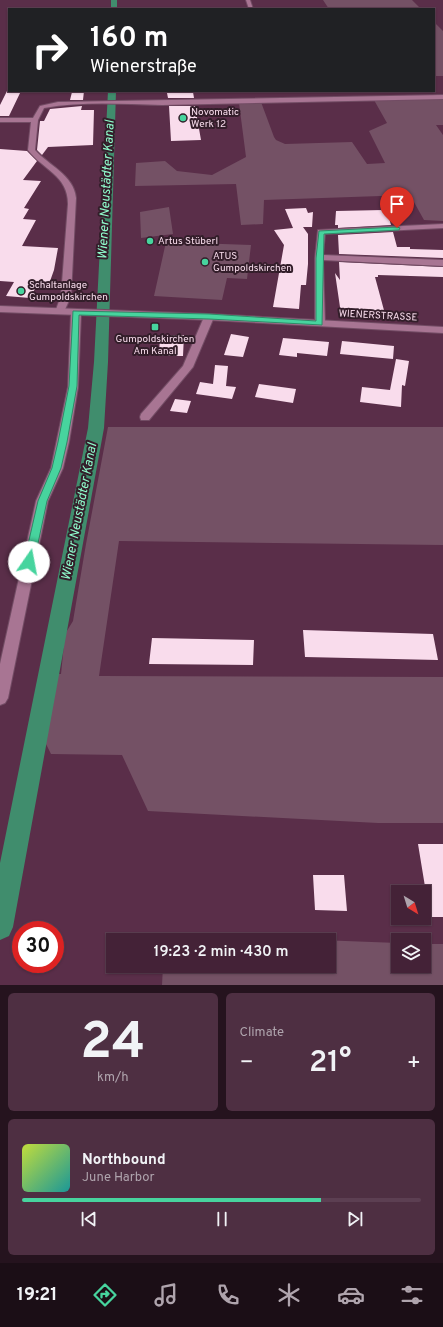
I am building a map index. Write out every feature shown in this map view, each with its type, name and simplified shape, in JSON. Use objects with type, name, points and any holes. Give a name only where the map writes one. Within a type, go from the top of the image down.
[{"type":"street","points":[[284,92],[288,100]]},
{"type":"street","points":[[60,312],[66,296],[72,204],[71,190],[63,179],[34,155],[31,150],[35,120],[39,110],[47,105],[103,102],[162,103],[443,97]]},
{"type":"street","points":[[0,120],[35,120]]},
{"type":"street","points":[[320,323],[319,258],[321,232],[443,226]]},
{"type":"street","points":[[319,258],[330,257],[443,263]]},
{"type":"street","name":"WIENERSTRASSE","points":[[0,309],[209,317],[443,330]]},
{"type":"street","points":[[0,698],[42,501],[57,468],[63,442],[73,386],[76,313]]},
{"type":"street","points":[[145,417],[188,367],[209,317]]},
{"type":"shaded area","points":[[323,0],[412,0],[420,8],[328,8]]},
{"type":"shaded area","points":[[435,23],[443,31],[443,76],[435,76]]},
{"type":"shaded area","points":[[443,99],[443,125],[436,125],[443,135],[443,221],[424,220],[410,195],[264,200],[263,224],[241,225],[236,184],[135,186],[136,163],[165,161],[177,171],[212,175],[246,157],[239,103],[261,102],[276,140],[285,144],[352,142],[367,164],[385,163],[369,131],[387,123],[374,100]]},
{"type":"shaded area","points":[[169,207],[173,234],[141,238],[140,212]]},
{"type":"shaded area","name":"ATUS Gumpoldskirchen","points":[[166,242],[251,245],[247,279],[227,278],[222,300],[154,296]]},
{"type":"shaded area","points":[[108,427],[443,427],[443,545],[119,541],[99,676],[443,677],[443,823],[378,823],[148,811],[122,755],[51,754],[42,736],[55,674],[61,674],[65,634],[73,621]]},
{"type":"shaded area","points":[[336,940],[391,943],[391,973],[431,973],[431,944],[443,944],[443,985],[162,985],[163,973],[336,973]]},
{"type":"building","points":[[7,91],[21,92],[9,116],[0,116],[0,105]]},
{"type":"building","points":[[72,92],[84,92],[83,100],[70,100]]},
{"type":"building","points":[[193,92],[194,98],[168,98],[167,93]]},
{"type":"building","points":[[82,106],[81,110],[94,110],[93,145],[48,147],[42,155],[37,150],[40,121],[44,121],[50,109]]},
{"type":"building","name":"Novomatic Werk 12","points":[[169,106],[195,106],[201,140],[171,141]]},
{"type":"building","points":[[0,149],[27,151],[37,161],[23,180],[41,181],[24,208],[29,209],[23,219],[36,220],[22,246],[58,248],[54,270],[49,284],[38,283],[30,298],[6,296],[14,282],[0,281]]},
{"type":"building","points":[[306,208],[308,213],[313,212],[312,227],[303,227],[308,234],[308,264],[306,285],[301,285],[299,309],[273,307],[284,245],[274,230],[293,228],[285,209]]},
{"type":"building","points":[[383,210],[384,212],[387,211],[391,225],[338,228],[338,225],[335,225],[336,211]]},
{"type":"building","points":[[393,232],[397,247],[443,250],[443,258],[339,254],[338,235]]},
{"type":"building","points":[[339,262],[443,267],[443,277],[378,275],[378,277],[375,277],[385,314],[341,314],[335,273],[340,280]]},
{"type":"building","points":[[231,334],[249,337],[243,357],[224,355]]},
{"type":"building","points":[[160,335],[184,335],[183,356],[159,356]]},
{"type":"building","points":[[283,338],[329,342],[327,356],[297,353],[297,357],[279,355]]},
{"type":"building","points":[[342,341],[394,346],[393,359],[340,354]]},
{"type":"building","points":[[396,359],[409,361],[405,386],[402,385],[401,407],[360,402],[362,387],[390,390]]},
{"type":"building","points":[[215,365],[228,366],[226,386],[236,387],[232,399],[196,394],[200,382],[213,384]]},
{"type":"building","points":[[259,384],[296,389],[293,403],[255,397]]},
{"type":"building","points":[[175,399],[191,401],[187,413],[170,411]]},
{"type":"building","points":[[303,630],[433,634],[438,660],[305,657]]},
{"type":"building","points":[[152,638],[254,640],[253,665],[149,664]]},
{"type":"building","points":[[418,844],[443,844],[443,917],[431,917],[431,885],[425,885]]},
{"type":"building","points":[[313,875],[344,875],[347,911],[315,910]]},
{"type":"waterway","name":"Wiener Neustädter Kanal","points":[[114,0],[114,8]]},
{"type":"waterway","name":"Wiener Neustädter Kanal","points":[[0,927],[96,428],[101,362],[112,92]]},
{"type":"place","name":"Novomatic Werk 12","points":[[183,118]]},
{"type":"place","name":"Artus Stüberl","points":[[150,241]]},
{"type":"place","name":"ATUS Gumpoldskirchen","points":[[205,262]]},
{"type":"place","name":"Schaltanlage Gumpoldskirchen","points":[[21,291]]},
{"type":"place","name":"Gumpoldskirchen Am Kanal","points":[[155,327]]},
{"type":"route","points":[[29,562],[42,501],[47,487],[57,468],[63,442],[73,386],[76,313],[209,317],[320,323],[319,258],[321,232],[397,228]]}]
